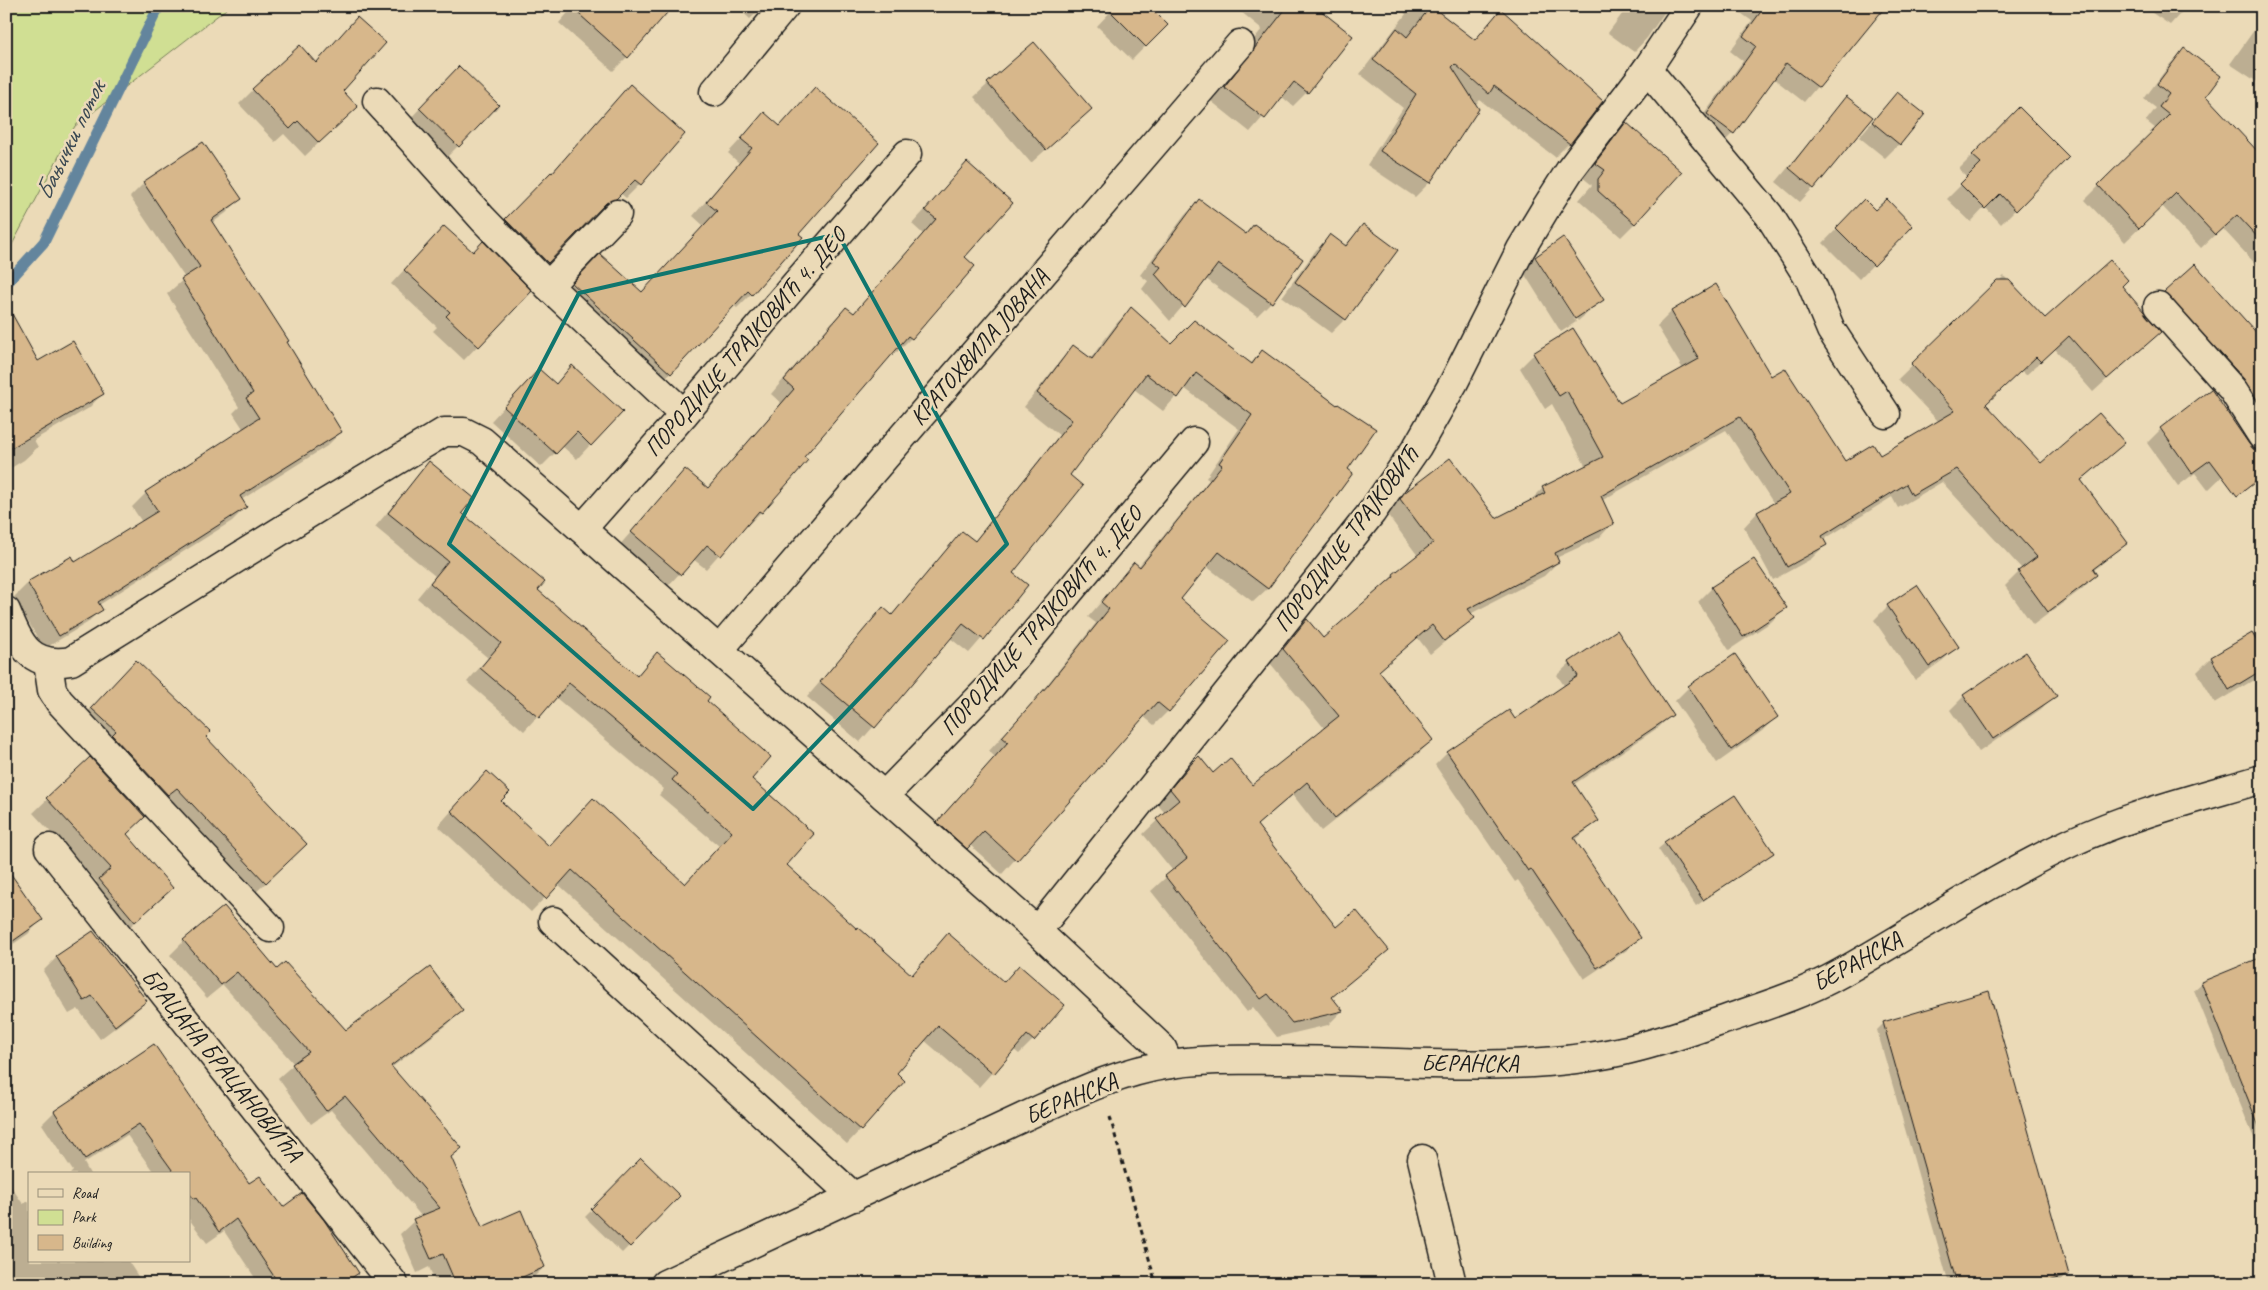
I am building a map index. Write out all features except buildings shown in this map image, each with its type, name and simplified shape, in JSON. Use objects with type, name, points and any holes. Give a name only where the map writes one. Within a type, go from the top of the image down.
[{"type":"street","points":[[714,92],[785,6]]},
{"type":"street","name":"ПОРОДИЦЕ ТРАЈКОВИЋ","points":[[1037,931],[1378,504],[1417,447],[1454,382],[1521,249],[1547,206],[1570,170],[1647,69],[1686,8]]},
{"type":"street","name":"КРАТОХВИЛА ЈОВАНА","points":[[719,650],[1240,44]]},
{"type":"street","points":[[1647,69],[1769,215],[1810,280],[1831,330],[1886,414]]},
{"type":"street","points":[[377,101],[483,219],[548,286],[684,414]]},
{"type":"street","name":"ПОРОДИЦЕ ТРАЈКОВИЋ 4. ДЕО","points":[[582,530],[907,154]]},
{"type":"street","points":[[548,286],[617,214]]},
{"type":"street","points":[[2158,306],[2232,389],[2262,436]]},
{"type":"street","points":[[6,611],[15,632],[26,649],[40,660],[51,664],[71,661],[444,432],[464,432],[482,442],[1037,931],[1162,1048],[1169,1064]]},
{"type":"street","name":"ПОРОДИЦЕ ТРАЈКОВИЋ 4. ДЕО","points":[[884,796],[990,687],[1194,442]]},
{"type":"street","points":[[51,664],[52,690],[59,701],[270,928]]},
{"type":"street","name":"БЕРАНСКА","points":[[665,1284],[1100,1083],[1141,1070],[1169,1064],[1248,1060],[1511,1064],[1563,1061],[1623,1051],[1748,1012],[1838,975],[1968,898],[2073,841],[2123,820],[2262,779]]},
{"type":"street","name":"БРАЦАНА БРАЦАНОВИЋА","points":[[49,848],[394,1284]]},
{"type":"street","points":[[553,921],[854,1197]]},
{"type":"street","points":[[1422,1159],[1452,1284]]},
{"type":"path","points":[[1100,1083],[1156,1284]]},
{"type":"highlighted area","points":[[838,234],[1007,544],[753,809],[449,544],[579,293]]},
{"type":"green space","points":[[6,6],[230,6],[75,126],[6,256]]},
{"type":"waterway","name":"Бањички поток","points":[[6,284],[44,242],[159,6]]}]
